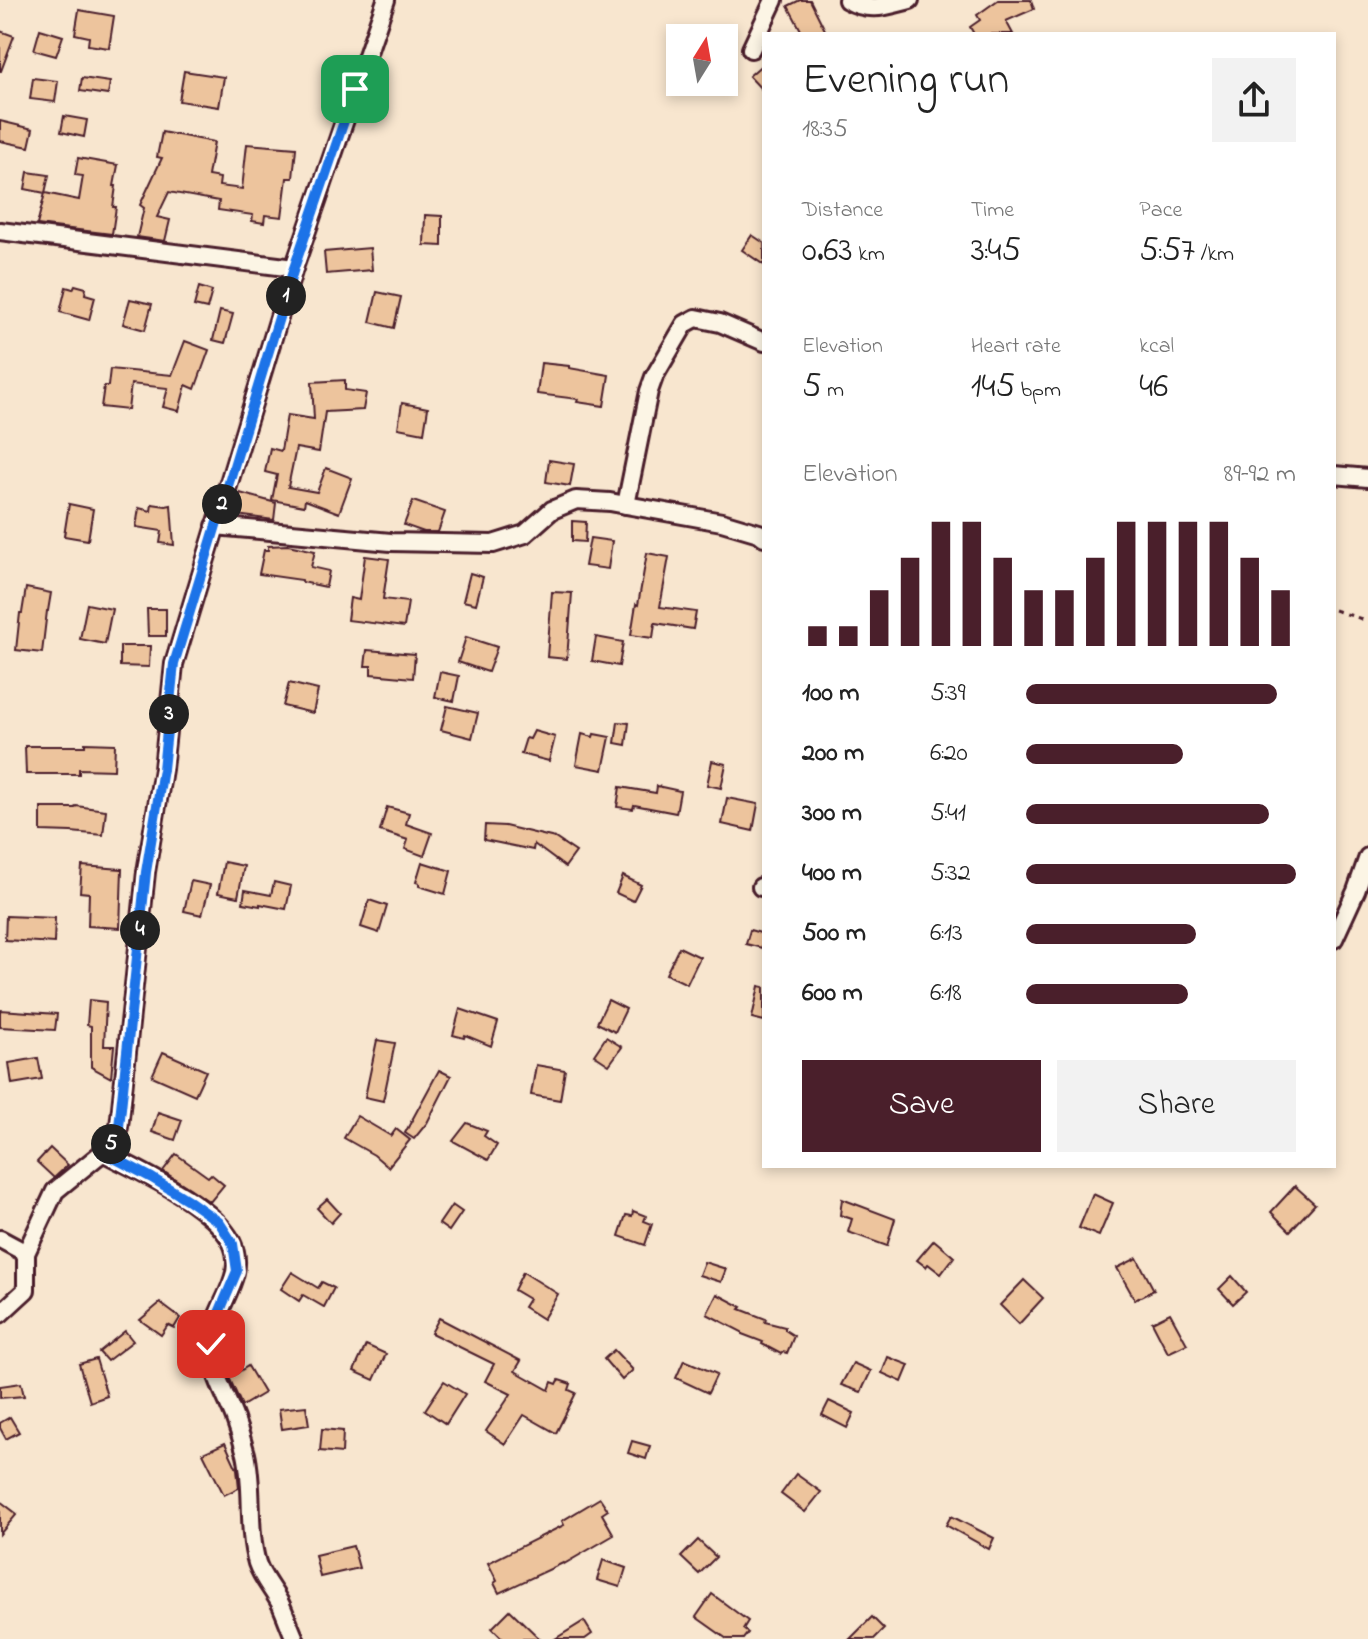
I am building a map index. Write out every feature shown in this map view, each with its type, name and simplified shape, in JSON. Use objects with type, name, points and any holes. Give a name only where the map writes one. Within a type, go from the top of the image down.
[{"type":"street","points":[[0,1314],[26,1290],[26,1253],[55,1191],[115,1140],[119,1127],[146,872],[163,769],[174,664],[294,268],[386,0]]},
{"type":"street","points":[[751,49],[774,0]]},
{"type":"street","points":[[847,0],[859,7],[880,7],[910,0]]},
{"type":"street","points":[[0,231],[294,268]]},
{"type":"street","points":[[626,505],[649,391],[685,324],[696,318],[720,323],[762,341]]},
{"type":"street","points":[[1336,475],[1368,478]]},
{"type":"street","points":[[215,526],[391,542],[493,544],[525,534],[552,510],[576,500],[610,502],[722,522],[762,535]]},
{"type":"street","points":[[1336,935],[1368,857]]},
{"type":"street","points":[[103,1152],[188,1200],[219,1222],[233,1244],[237,1271],[213,1327],[211,1344],[217,1380],[236,1420],[246,1456],[258,1565],[295,1639]]},
{"type":"street","points":[[0,1239],[26,1253]]},
{"type":"path","points":[[1336,611],[1368,621]]},
{"type":"building","points":[[800,0],[810,0],[826,32],[802,32],[788,6]]},
{"type":"building","points":[[998,0],[1031,0],[1034,9],[1006,21],[1012,32],[973,32],[970,27],[980,20],[977,15]]},
{"type":"building","points":[[79,10],[114,16],[109,48],[88,45],[89,37],[75,34]]},
{"type":"building","points":[[40,29],[63,36],[56,56],[34,50]]},
{"type":"building","points":[[0,31],[14,36],[1,71],[0,71]]},
{"type":"building","points":[[762,65],[762,90],[749,76]]},
{"type":"building","points":[[184,71],[224,77],[219,107],[179,101]]},
{"type":"building","points":[[33,78],[58,81],[55,102],[30,99]]},
{"type":"building","points":[[82,78],[110,82],[108,95],[80,91]]},
{"type":"building","points":[[64,116],[87,120],[84,137],[61,132]]},
{"type":"building","points":[[0,121],[33,129],[29,147],[0,141]]},
{"type":"building","points":[[162,132],[214,142],[208,176],[220,178],[219,186],[242,189],[247,144],[296,148],[293,178],[287,178],[282,217],[265,215],[264,223],[252,221],[253,215],[218,210],[219,201],[169,192],[157,217],[170,220],[165,241],[137,237],[144,208],[140,205],[162,158],[157,157]]},
{"type":"building","points":[[78,158],[118,165],[112,234],[37,225],[45,193],[79,200],[83,176],[75,175]]},
{"type":"building","points":[[28,172],[49,175],[45,193],[25,189]]},
{"type":"building","points":[[425,215],[442,216],[442,246],[424,245]]},
{"type":"building","points":[[752,235],[762,242],[762,264],[742,250]]},
{"type":"building","points":[[370,248],[372,270],[326,274],[324,252]]},
{"type":"building","points":[[75,285],[86,288],[85,294],[95,297],[89,320],[60,312],[66,287],[73,289]]},
{"type":"building","points":[[199,287],[212,291],[207,309],[194,306]]},
{"type":"building","points":[[377,292],[401,297],[394,328],[370,322]]},
{"type":"building","points":[[130,299],[152,304],[145,330],[123,324]]},
{"type":"building","points":[[220,311],[233,314],[225,343],[213,340]]},
{"type":"building","points":[[185,341],[209,350],[195,389],[186,385],[179,411],[163,407],[168,388],[131,384],[128,410],[101,407],[110,369],[172,375]]},
{"type":"building","points":[[541,363],[609,375],[604,406],[537,394]]},
{"type":"building","points":[[345,380],[345,390],[366,393],[363,410],[325,412],[319,452],[296,448],[288,487],[317,492],[326,468],[352,478],[339,513],[305,500],[304,506],[272,500],[277,475],[265,472],[270,448],[281,451],[287,415],[314,419],[312,382]]},
{"type":"building","points":[[402,403],[428,408],[424,433],[398,428]]},
{"type":"building","points":[[549,460],[574,464],[570,486],[546,482]]},
{"type":"building","points":[[240,493],[276,503],[274,520],[236,515]]},
{"type":"building","points":[[413,501],[445,512],[438,532],[424,532],[404,525]]},
{"type":"building","points":[[69,504],[93,509],[88,540],[64,536]]},
{"type":"building","points":[[152,504],[171,505],[174,545],[160,543],[162,531],[136,527],[139,508],[151,511]]},
{"type":"building","points":[[572,521],[586,522],[585,542],[572,541]]},
{"type":"building","points":[[590,538],[612,541],[608,569],[585,566]]},
{"type":"building","points":[[288,545],[315,551],[311,567],[329,571],[326,587],[259,574],[264,550],[268,550],[268,546]]},
{"type":"building","points":[[647,553],[669,557],[660,607],[696,612],[693,629],[655,623],[653,638],[631,635]]},
{"type":"building","points":[[365,556],[389,559],[383,599],[408,602],[404,627],[347,620],[350,598],[359,600]]},
{"type":"building","points":[[470,573],[483,577],[476,604],[463,601]]},
{"type":"building","points":[[26,588],[51,593],[42,653],[16,650]]},
{"type":"building","points":[[552,592],[572,593],[567,659],[547,657]]},
{"type":"building","points":[[87,604],[112,609],[105,644],[80,639]]},
{"type":"building","points":[[147,609],[166,609],[166,636],[148,636]]},
{"type":"building","points":[[466,637],[497,647],[488,672],[458,662]]},
{"type":"building","points":[[596,637],[623,642],[619,666],[592,661]]},
{"type":"building","points":[[120,646],[150,646],[149,667],[120,666]]},
{"type":"building","points":[[367,650],[415,654],[413,678],[371,674],[371,666],[365,666]]},
{"type":"building","points":[[440,672],[459,676],[454,701],[435,697]]},
{"type":"building","points":[[289,683],[318,690],[313,713],[283,706]]},
{"type":"building","points":[[447,706],[478,713],[472,738],[441,730]]},
{"type":"building","points":[[618,722],[629,723],[626,745],[615,743]]},
{"type":"building","points":[[534,731],[555,737],[549,761],[521,754],[526,738],[530,739]]},
{"type":"building","points":[[582,734],[610,737],[603,770],[576,765]]},
{"type":"building","points":[[85,743],[115,744],[114,770],[79,769],[79,774],[26,774],[25,746],[85,746]]},
{"type":"building","points":[[712,761],[726,764],[721,788],[707,785]]},
{"type":"building","points":[[657,786],[680,791],[676,813],[634,805],[633,809],[617,807],[620,787],[656,793]]},
{"type":"building","points":[[727,798],[758,804],[753,831],[722,824]]},
{"type":"building","points":[[76,806],[106,810],[103,835],[41,831],[41,808]]},
{"type":"building","points":[[387,807],[409,813],[406,824],[432,833],[424,856],[405,849],[408,840],[380,831]]},
{"type":"building","points":[[485,825],[505,826],[555,838],[576,852],[565,867],[534,844],[533,850],[484,840]]},
{"type":"building","points":[[224,862],[244,866],[238,897],[218,893]]},
{"type":"building","points":[[422,862],[451,871],[445,894],[419,886],[416,882]]},
{"type":"building","points":[[82,866],[122,869],[120,928],[88,926],[89,893],[80,892]]},
{"type":"building","points":[[623,876],[641,885],[633,901],[616,893]]},
{"type":"building","points":[[191,881],[210,885],[202,915],[184,911]]},
{"type":"building","points":[[274,882],[291,886],[286,909],[243,903],[245,890],[271,895]]},
{"type":"building","points":[[369,900],[387,906],[379,933],[361,927]]},
{"type":"building","points":[[6,916],[55,918],[54,943],[5,940]]},
{"type":"building","points":[[750,930],[762,933],[762,948],[746,944]]},
{"type":"building","points":[[679,947],[700,957],[687,984],[666,974]]},
{"type":"building","points":[[759,986],[762,987],[762,1020],[752,1018]]},
{"type":"building","points":[[89,1000],[106,1002],[104,1046],[114,1046],[111,1078],[91,1067],[91,1026],[87,1025]]},
{"type":"building","points":[[608,1000],[626,1009],[615,1032],[597,1023]]},
{"type":"building","points":[[460,1009],[498,1022],[491,1046],[465,1035],[464,1038],[453,1035]]},
{"type":"building","points":[[0,1010],[57,1014],[55,1030],[0,1027]]},
{"type":"building","points":[[606,1037],[622,1047],[609,1065],[594,1055]]},
{"type":"building","points":[[377,1040],[395,1043],[383,1101],[365,1097]]},
{"type":"building","points":[[163,1052],[206,1071],[195,1095],[152,1076]]},
{"type":"building","points":[[38,1058],[42,1079],[12,1084],[9,1063]]},
{"type":"building","points":[[536,1065],[565,1070],[560,1100],[531,1095]]},
{"type":"building","points":[[439,1070],[451,1076],[427,1123],[414,1139],[405,1133]]},
{"type":"building","points":[[158,1112],[182,1120],[175,1140],[152,1132]]},
{"type":"building","points":[[357,1116],[391,1136],[396,1129],[410,1140],[388,1167],[344,1138]]},
{"type":"building","points":[[467,1123],[487,1131],[484,1136],[497,1145],[488,1160],[453,1141]]},
{"type":"building","points":[[50,1148],[68,1165],[54,1178],[37,1162]]},
{"type":"building","points":[[176,1154],[224,1185],[210,1202],[163,1171]]},
{"type":"building","points":[[1295,1186],[1315,1204],[1290,1231],[1271,1212]]},
{"type":"building","points":[[1093,1194],[1113,1203],[1099,1236],[1079,1228]]},
{"type":"building","points":[[327,1199],[340,1213],[331,1223],[317,1208]]},
{"type":"building","points":[[842,1199],[895,1219],[887,1246],[848,1232],[852,1219],[840,1215]]},
{"type":"building","points":[[452,1205],[462,1212],[449,1231],[439,1224]]},
{"type":"building","points":[[633,1211],[646,1216],[644,1221],[652,1224],[645,1245],[619,1236],[626,1215],[632,1216]]},
{"type":"building","points":[[934,1240],[954,1257],[941,1274],[917,1260]]},
{"type":"building","points":[[1137,1258],[1154,1290],[1135,1300],[1117,1268]]},
{"type":"building","points":[[704,1262],[726,1269],[721,1282],[699,1275]]},
{"type":"building","points":[[292,1272],[318,1288],[322,1282],[334,1288],[324,1307],[303,1295],[299,1301],[281,1289]]},
{"type":"building","points":[[523,1272],[558,1294],[543,1319],[524,1307],[529,1299],[514,1290]]},
{"type":"building","points":[[1232,1276],[1246,1292],[1233,1304],[1219,1289]]},
{"type":"building","points":[[1024,1280],[1043,1298],[1019,1324],[1000,1305]]},
{"type":"building","points":[[717,1294],[742,1307],[740,1309],[766,1319],[765,1322],[785,1327],[794,1336],[787,1353],[781,1354],[707,1314]]},
{"type":"building","points":[[160,1303],[180,1318],[174,1328],[168,1325],[161,1335],[140,1320]]},
{"type":"building","points":[[1170,1313],[1187,1344],[1168,1353],[1152,1322]]},
{"type":"building","points":[[439,1318],[521,1361],[515,1371],[549,1390],[552,1382],[557,1384],[559,1380],[571,1384],[569,1390],[576,1393],[556,1433],[524,1415],[505,1444],[486,1431],[511,1394],[485,1381],[494,1364],[431,1333]]},
{"type":"building","points":[[125,1331],[133,1341],[107,1361],[99,1352]]},
{"type":"building","points":[[366,1345],[386,1354],[374,1380],[354,1371]]},
{"type":"building","points":[[614,1350],[633,1370],[622,1380],[604,1359]]},
{"type":"building","points":[[888,1357],[909,1365],[902,1382],[882,1373]]},
{"type":"building","points":[[96,1359],[107,1396],[90,1402],[79,1364]]},
{"type":"building","points":[[684,1360],[717,1374],[708,1393],[676,1378]]},
{"type":"building","points":[[853,1363],[871,1371],[861,1392],[841,1385]]},
{"type":"building","points":[[248,1366],[264,1393],[242,1406],[228,1375]]},
{"type":"building","points":[[444,1381],[465,1394],[446,1424],[425,1410]]},
{"type":"building","points":[[21,1383],[24,1396],[0,1398],[0,1386]]},
{"type":"building","points":[[829,1401],[854,1413],[847,1428],[822,1415]]},
{"type":"building","points":[[306,1406],[309,1425],[282,1429],[279,1409]]},
{"type":"building","points":[[10,1417],[19,1432],[6,1439],[0,1423]]},
{"type":"building","points":[[322,1429],[343,1431],[342,1453],[320,1451]]},
{"type":"building","points":[[632,1441],[650,1446],[646,1459],[628,1453]]},
{"type":"building","points":[[225,1443],[237,1469],[239,1488],[224,1495],[203,1453]]},
{"type":"building","points":[[796,1474],[821,1492],[805,1512],[781,1494]]},
{"type":"building","points":[[600,1498],[608,1510],[602,1514],[614,1535],[564,1564],[499,1593],[488,1563],[564,1525],[562,1521]]},
{"type":"building","points":[[0,1501],[17,1514],[0,1534]]},
{"type":"building","points":[[951,1516],[994,1538],[989,1549],[946,1525]]},
{"type":"building","points":[[698,1540],[716,1557],[699,1574],[681,1557]]},
{"type":"building","points":[[353,1546],[359,1568],[320,1577],[315,1555]]},
{"type":"building","points":[[603,1560],[626,1568],[620,1587],[597,1580]]},
{"type":"building","points":[[712,1594],[748,1621],[743,1629],[748,1633],[743,1639],[727,1639],[696,1617]]},
{"type":"building","points":[[510,1610],[540,1639],[503,1639],[492,1628]]},
{"type":"building","points":[[872,1617],[884,1629],[874,1639],[850,1639]]},
{"type":"building","points":[[584,1621],[592,1634],[585,1639],[555,1639]]},
{"type":"route","points":[[211,1344],[213,1327],[237,1271],[233,1244],[219,1222],[188,1200],[103,1152],[115,1140],[119,1127],[146,872],[163,769],[174,664],[294,268],[355,89]]}]
